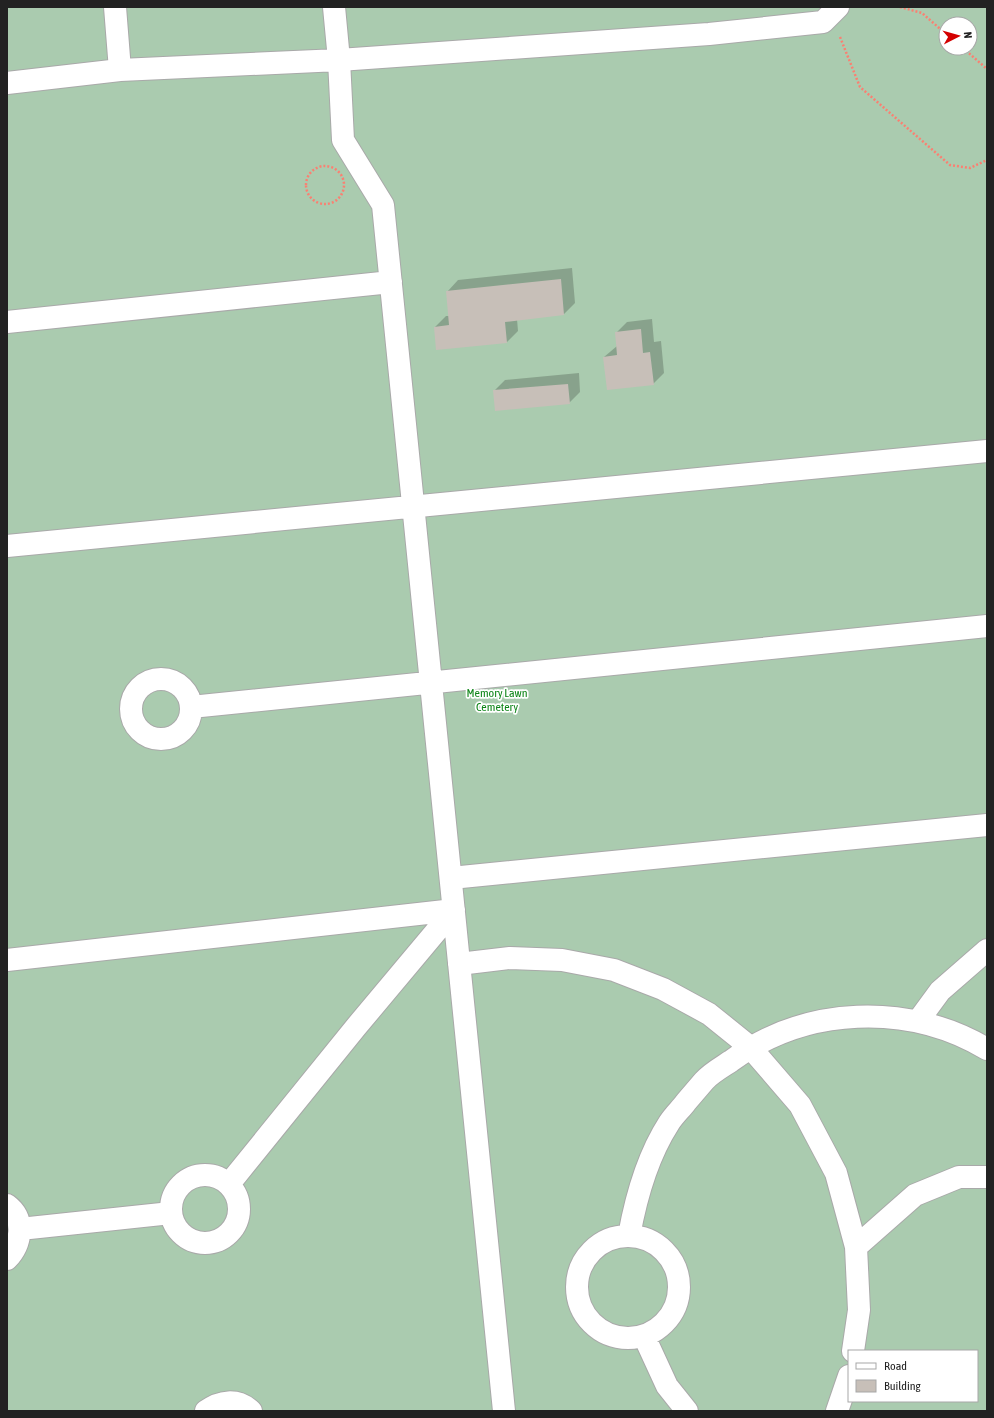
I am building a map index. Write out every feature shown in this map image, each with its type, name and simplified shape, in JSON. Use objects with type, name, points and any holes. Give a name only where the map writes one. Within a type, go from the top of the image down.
[{"type":"lane","points":[[115,7],[120,70]]},
{"type":"lane","points":[[334,7],[339,60],[343,140],[383,205],[504,1411]]},
{"type":"lane","points":[[7,83],[120,70],[339,60],[709,34],[823,22],[834,11]]},
{"type":"lane","points":[[7,322],[391,282]]},
{"type":"lane","points":[[7,546],[987,451]]},
{"type":"lane","points":[[190,707],[431,684],[987,626]]},
{"type":"lane","points":[[451,878],[987,825]]},
{"type":"lane","points":[[7,960],[454,910]]},
{"type":"lane","points":[[229,1184],[356,1027],[454,910]]},
{"type":"lane","points":[[918,1021],[940,991],[987,950]]},
{"type":"lane","points":[[459,964],[510,958],[555,960],[614,970],[663,989],[709,1014],[750,1047],[800,1105],[836,1173],[856,1247],[859,1310],[853,1350]]},
{"type":"lane","points":[[629,1236],[644,1172],[669,1123],[705,1080],[750,1047],[781,1032],[815,1022],[842,1018],[884,1016],[918,1021],[967,1037],[987,1049]]},
{"type":"lane","points":[[200,1175],[210,1175],[220,1178],[229,1184],[236,1194],[239,1206],[238,1217],[234,1228],[225,1237],[214,1242],[203,1244],[191,1241],[181,1234],[174,1224],[170,1213],[174,1192],[181,1184],[190,1178],[200,1175]]},
{"type":"lane","points":[[856,1247],[915,1194],[959,1177],[987,1177]]},
{"type":"lane","points":[[7,1205],[17,1218],[20,1229],[19,1240],[15,1251],[7,1259]]},
{"type":"lane","points":[[20,1229],[170,1213]]},
{"type":"lane","points":[[629,1236],[643,1238],[656,1245],[666,1254],[674,1266],[678,1280],[678,1294],[674,1308],[667,1320],[656,1330],[644,1336],[628,1338],[612,1336],[598,1329],[590,1321],[579,1303],[577,1287],[579,1271],[587,1257],[599,1245],[613,1238],[629,1236]]},
{"type":"lane","points":[[644,1336],[667,1386],[687,1411]]},
{"type":"lane","points":[[837,1411],[848,1379]]},
{"type":"lane","points":[[206,1411],[215,1405],[226,1402],[237,1403],[251,1411]]},
{"type":"path","points":[[900,7],[922,13],[938,27]]},
{"type":"path","points":[[834,11],[860,87],[950,165],[970,168],[987,160]]},
{"type":"path","points":[[972,56],[987,69]]},
{"type":"path","points":[[322,165],[330,166],[342,175],[344,190],[335,202],[320,204],[313,200],[308,194],[306,179],[315,168],[322,165]]},
{"type":"green space","name":"Memory Lawn Cemetery","points":[[7,7],[987,7],[987,1411],[7,1411]]},
{"type":"building","points":[[561,279],[564,315],[505,322],[507,343],[436,350],[434,327],[449,325],[446,291]]},
{"type":"building","points":[[641,329],[643,353],[650,352],[654,385],[607,390],[603,357],[617,355],[615,332]]},
{"type":"building","points":[[568,384],[570,404],[495,411],[493,390]]}]
